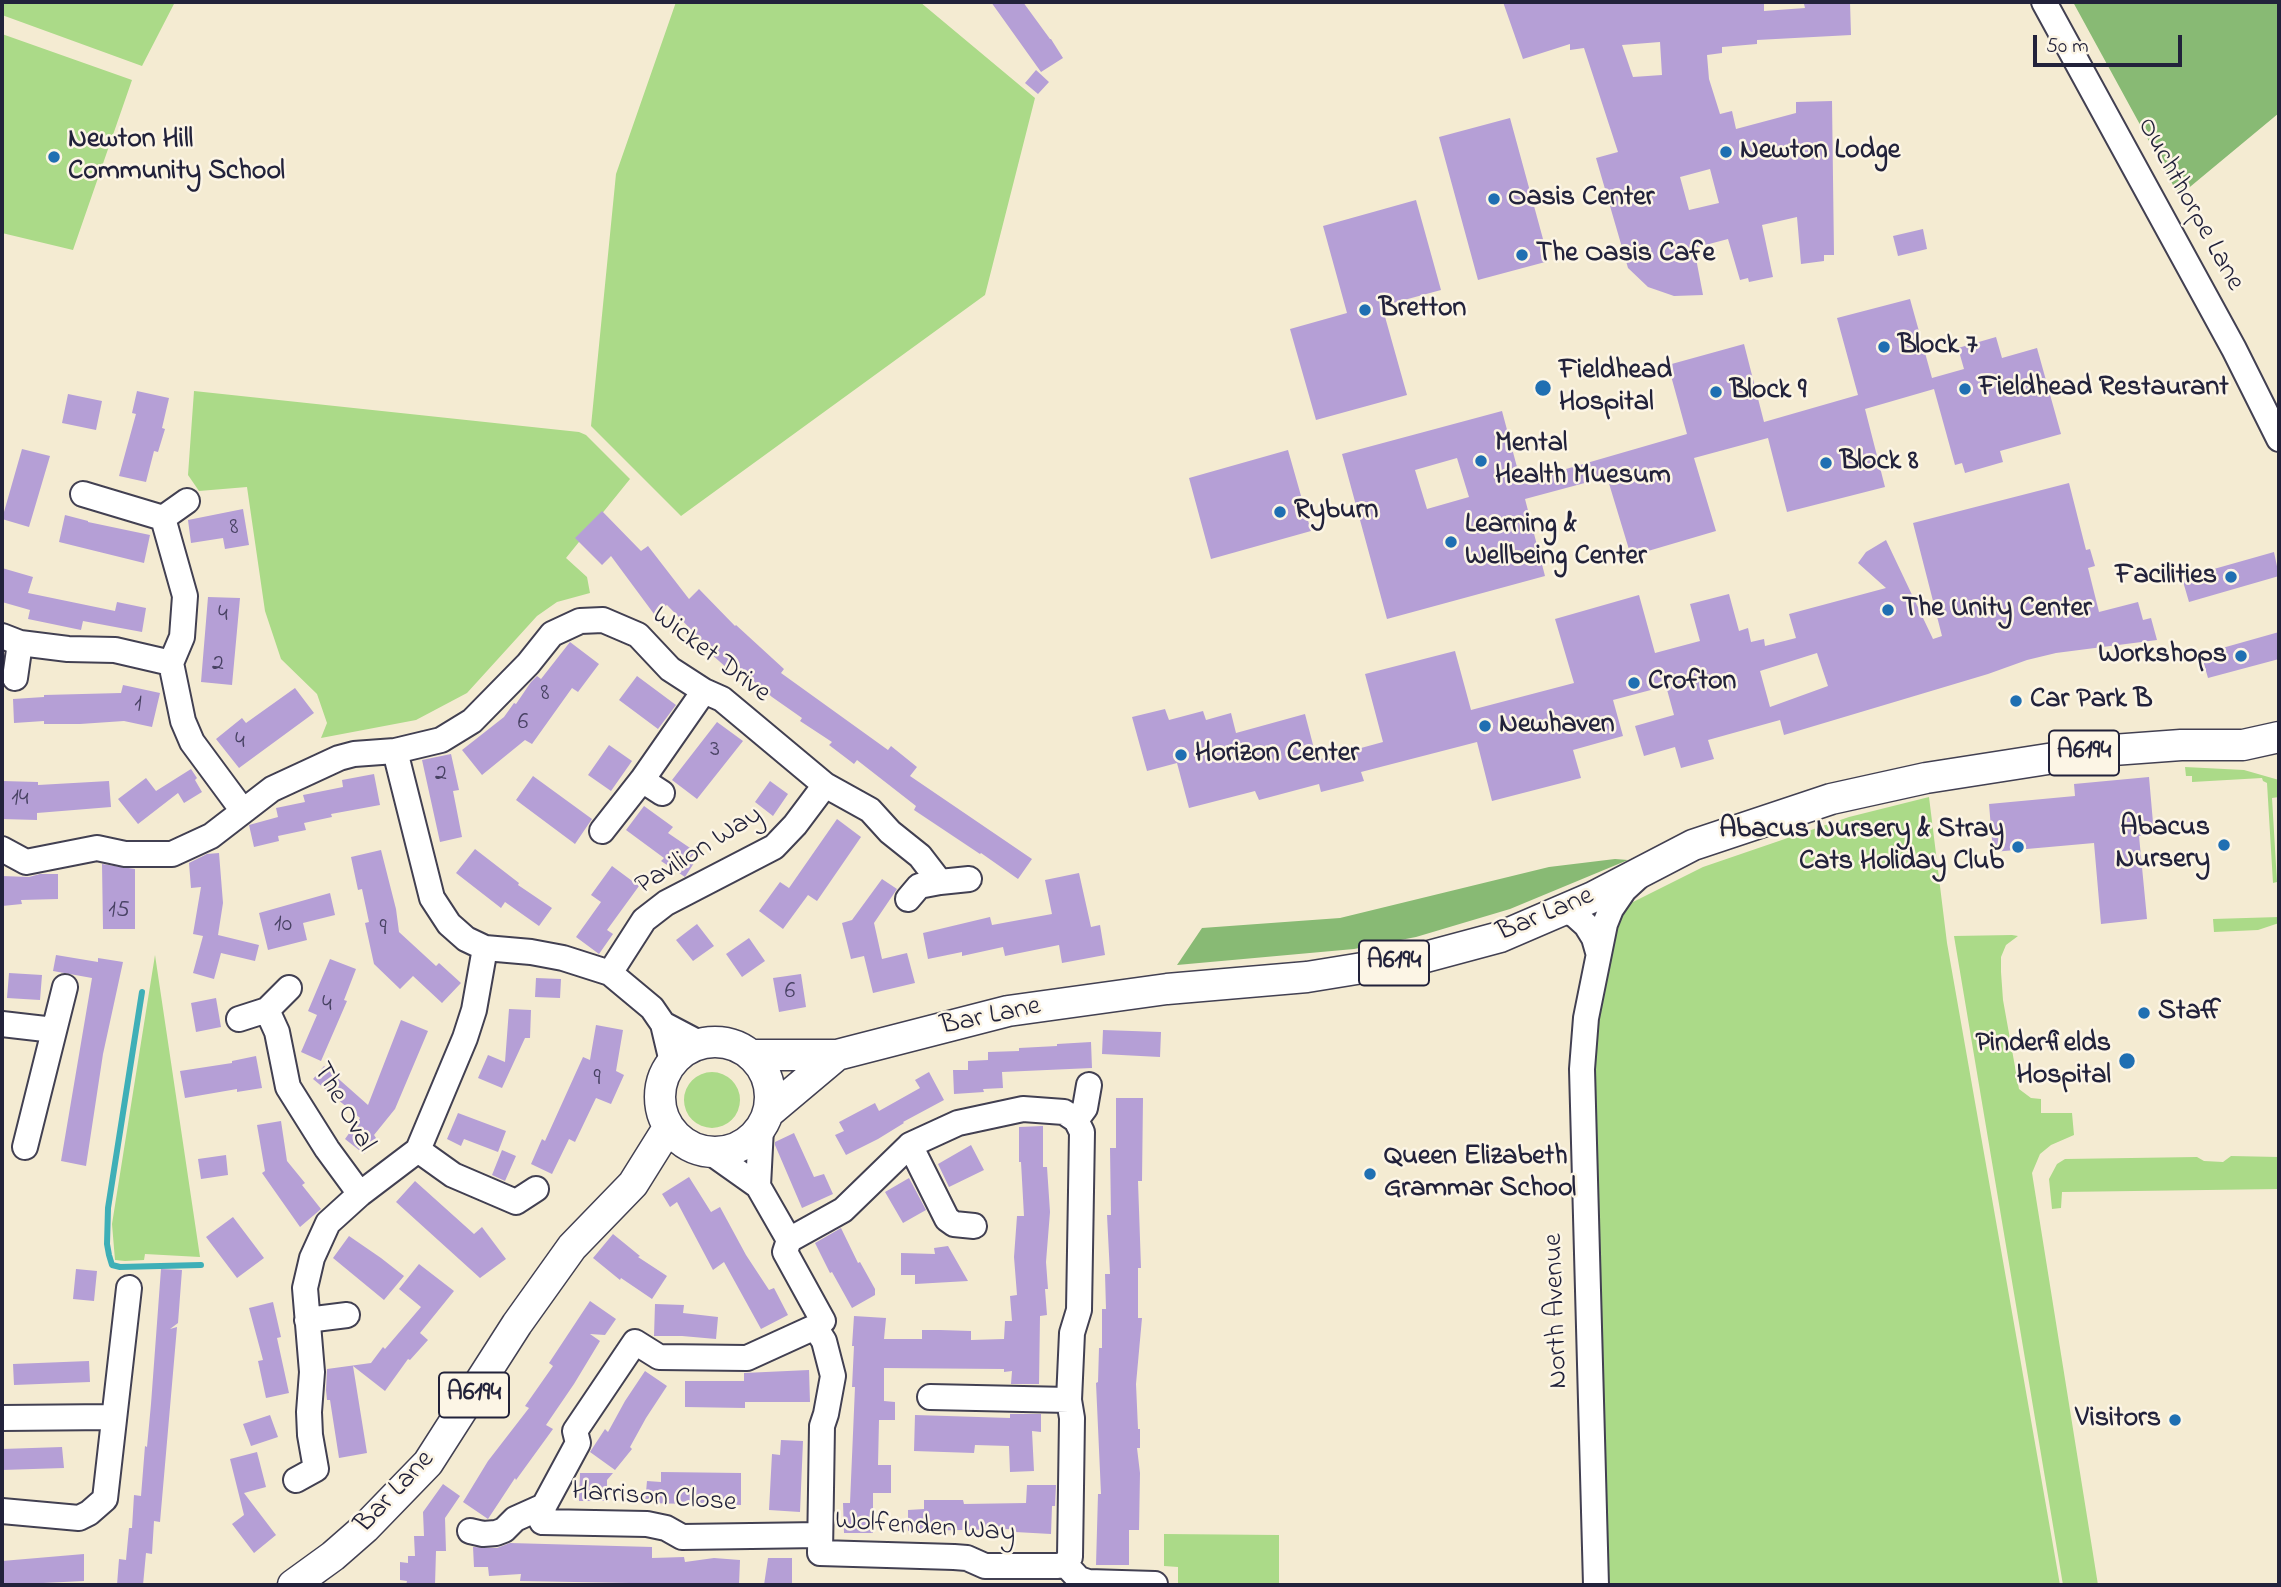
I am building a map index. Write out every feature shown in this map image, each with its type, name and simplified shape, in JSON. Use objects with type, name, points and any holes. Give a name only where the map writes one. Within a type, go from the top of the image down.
[{"type":"main road","name":"Bar Lane","points":[[751,1055],[837,1055],[1008,1011],[1167,989],[1307,977],[1418,959],[1500,937],[1644,871],[1693,845],[1831,799],[1926,778],[2099,751],[2243,745],[2279,737]]},
{"type":"main road","name":"Bar Lane","points":[[2243,745],[2279,759]]},
{"type":"main road","name":"A6194","points":[[701,1044],[729,1044],[751,1055]]},
{"type":"main road","points":[[701,1044],[685,1051],[672,1062],[663,1077],[659,1093],[661,1111],[668,1128],[682,1142],[705,1151]]},
{"type":"main road","points":[[751,1055],[762,1068],[768,1083],[770,1098],[764,1121]]},
{"type":"main road","name":"Bar Lane","points":[[764,1121],[837,1055]]},
{"type":"main road","name":"A6194","points":[[705,1151],[722,1152],[737,1148],[750,1140],[764,1121]]},
{"type":"main road","name":"Bar Lane","points":[[293,1585],[365,1528],[428,1463],[517,1324],[572,1247],[633,1184],[668,1128]]},
{"type":"main road","name":"Bar Lane","points":[[633,1184],[705,1151]]},
{"type":"street","name":"Ouchthorpe Lane","points":[[2044,2],[2234,349],[2279,439]]},
{"type":"street","points":[[83,494],[163,518]]},
{"type":"street","points":[[163,518],[187,500]]},
{"type":"street","points":[[163,518],[185,596],[182,637],[171,663],[183,721],[192,742],[243,811]]},
{"type":"street","name":"Wicket Drive","points":[[2,849],[26,862],[97,848],[125,854],[172,853],[211,836],[272,789],[339,758],[354,754],[395,751],[441,740],[472,721],[528,664],[552,634],[580,621],[603,620],[638,635],[670,669],[722,699],[825,785],[870,810],[890,832],[920,856],[940,882]]},
{"type":"street","points":[[15,678],[11,639],[68,649],[115,650],[171,663]]},
{"type":"street","points":[[602,831],[652,787],[704,691]]},
{"type":"street","points":[[395,751],[432,898],[449,924],[466,939],[485,948],[563,958],[610,972],[652,1008],[663,1024],[672,1062]]},
{"type":"street","name":"Pavilion Way","points":[[610,972],[644,920],[666,903],[774,847],[795,825],[825,785]]},
{"type":"street","name":"North Avenue","points":[[1596,1585],[1582,1069],[1587,1018],[1605,924],[1624,890],[1644,871]]},
{"type":"street","points":[[908,898],[919,886],[969,879]]},
{"type":"street","points":[[1564,909],[1586,925],[1598,952]]},
{"type":"street","points":[[296,1480],[316,1469],[310,1435],[312,1372],[305,1288],[312,1258],[328,1223],[360,1194],[418,1150],[468,1029],[485,948]]},
{"type":"street","points":[[25,1147],[65,987]]},
{"type":"street","points":[[239,1019],[267,1010],[289,988]]},
{"type":"street","name":"The Oval","points":[[267,1010],[277,1032],[288,1087],[327,1149],[360,1194]]},
{"type":"street","points":[[2,1024],[54,1030]]},
{"type":"street","points":[[663,1024],[701,1044]]},
{"type":"street","points":[[1076,1119],[1085,1108],[1089,1085]]},
{"type":"street","points":[[789,1240],[843,1210],[910,1145],[958,1123],[1023,1109],[1063,1112],[1076,1119],[1082,1132],[1079,1310],[1072,1333],[1069,1400],[1072,1418],[1070,1557],[1065,1564],[1079,1579],[1088,1583],[1155,1584]]},
{"type":"street","points":[[758,1186],[764,1121]]},
{"type":"street","points":[[910,1145],[947,1220],[954,1224],[974,1226]]},
{"type":"street","points":[[418,1150],[453,1175],[516,1202],[536,1189]]},
{"type":"street","name":"Wolfenden Way","points":[[705,1151],[758,1186],[789,1240],[785,1252],[823,1321],[814,1327],[824,1341],[833,1376],[822,1426],[820,1553],[967,1558],[985,1566],[1065,1564]]},
{"type":"street","points":[[2,1511],[79,1518],[105,1499],[129,1288]]},
{"type":"street","points":[[307,1320],[347,1315]]},
{"type":"street","name":"Harrison Close","points":[[814,1327],[747,1358],[659,1357],[635,1342],[576,1432],[578,1443],[544,1506],[542,1522],[646,1524],[666,1528],[682,1536],[820,1535]]},
{"type":"street","points":[[930,1397],[1069,1400]]},
{"type":"street","points":[[2,1418],[113,1417]]},
{"type":"street","name":"Harrison Close","points":[[470,1531],[496,1533],[504,1530],[515,1519],[544,1506]]},
{"type":"green space","points":[[2,2],[175,2],[142,66],[2,15]]},
{"type":"green space","points":[[676,2],[920,2],[1035,98],[985,295],[681,516],[591,426],[616,174]]},
{"type":"green space","points":[[2073,2],[2279,2],[2279,113],[2179,196]]},
{"type":"green space","name":"Newton Hill Community School","points":[[2,34],[132,80],[73,250],[2,233]]},
{"type":"green space","points":[[194,391],[579,432],[586,435],[630,479],[566,558],[587,577],[590,593],[557,602],[537,616],[467,693],[416,720],[321,738],[327,723],[317,694],[281,659],[265,611],[247,487],[199,491],[188,475]]},
{"type":"green space","points":[[2185,767],[2244,770],[2279,780],[2279,797],[2272,798],[2277,882],[2273,883],[2267,783],[2262,778],[2192,782],[2192,776],[2186,776]]},
{"type":"green space","points":[[1929,797],[1947,943],[2060,1585],[1608,1585],[1593,1041],[1600,973],[1623,907],[1703,867],[1849,817]]},
{"type":"green space","points":[[1615,859],[1628,860],[1510,909],[1416,937],[1354,949],[1177,965],[1202,928],[1340,918],[1549,867]]},
{"type":"green space","points":[[2279,917],[2279,923],[2258,930],[2214,932],[2213,919]]},
{"type":"green space","points":[[1954,936],[2018,936],[2006,945],[2001,957],[2001,972],[2003,1000],[2019,1089],[2031,1098],[2041,1099],[2041,1113],[2072,1113],[2074,1135],[2051,1145],[2040,1154],[2032,1173],[2098,1585],[2063,1585]]},
{"type":"green space","points":[[155,955],[200,1257],[145,1254],[144,1260],[115,1260],[112,1224]]},
{"type":"green space","points":[[707,1072],[717,1072],[732,1080],[738,1089],[738,1111],[732,1120],[717,1128],[707,1128],[689,1116],[684,1105],[684,1095],[696,1077]]},
{"type":"green space","points":[[2231,1156],[2279,1157],[2279,1189],[2062,1192],[2061,1208],[2052,1209],[2049,1179],[2057,1164],[2065,1159],[2197,1157],[2204,1161],[2223,1162]]},
{"type":"green space","points":[[1164,1534],[1279,1535],[1279,1585],[1178,1585],[1178,1567],[1164,1566]]},
{"type":"building","points":[[991,2],[1023,2],[1063,58],[1041,72]]},
{"type":"building","name":"Newton Lodge","points":[[1503,2],[1764,2],[1764,11],[1805,8],[1804,4],[1850,2],[1851,35],[1757,40],[1757,44],[1722,47],[1722,53],[1707,55],[1709,79],[1720,114],[1732,111],[1736,129],[1796,113],[1796,102],[1832,101],[1834,255],[1824,255],[1824,261],[1801,264],[1797,217],[1762,225],[1773,277],[1749,282],[1748,278],[1740,280],[1728,239],[1694,248],[1703,295],[1674,296],[1648,287],[1628,268],[1596,158],[1618,152],[1584,48],[1570,50],[1570,44],[1523,59]],"holes":[[[1660,42],[1662,75],[1633,77],[1622,45]],[[1710,169],[1719,203],[1689,210],[1680,177]]]},
{"type":"building","points":[[1036,70],[1049,82],[1038,94],[1025,83]]},
{"type":"building","name":"Oasis Center","points":[[1510,118],[1549,261],[1478,280],[1439,137]]},
{"type":"building","name":"Bretton","points":[[1416,200],[1441,290],[1382,306],[1407,395],[1316,420],[1290,329],[1347,313],[1323,226]]},
{"type":"building","points":[[1923,229],[1927,249],[1898,256],[1893,236]]},
{"type":"building","points":[[1910,299],[1932,378],[1964,369],[1958,348],[1996,337],[2002,358],[2037,348],[2061,434],[2000,451],[2003,462],[1965,473],[1962,463],[1955,465],[1934,389],[1865,409],[1885,487],[1787,512],[1768,438],[1694,458],[1716,531],[1631,556],[1607,477],[1525,499],[1545,576],[1387,619],[1342,454],[1502,411],[1521,482],[1687,434],[1668,365],[1744,344],[1764,422],[1858,395],[1837,318]],"holes":[[[1457,458],[1469,497],[1427,509],[1415,470]]]},
{"type":"building","points":[[137,391],[169,398],[162,428],[165,429],[158,452],[154,451],[146,482],[119,476],[136,414],[132,413]]},
{"type":"building","points":[[68,394],[102,401],[96,430],[62,423]]},
{"type":"building","points":[[22,449],[50,456],[29,527],[2,519]]},
{"type":"building","name":"Ryburn","points":[[1288,450],[1311,531],[1211,559],[1189,478]]},
{"type":"building","points":[[2069,483],[2086,550],[2090,549],[2095,566],[2088,568],[2099,612],[2138,602],[2143,620],[2151,618],[2157,640],[2056,653],[2027,660],[1784,735],[1780,720],[1708,740],[1714,759],[1681,768],[1675,747],[1644,756],[1635,726],[1674,715],[1666,686],[1613,700],[1623,736],[1573,750],[1581,778],[1492,801],[1477,742],[1361,772],[1364,781],[1321,792],[1319,784],[1259,800],[1255,791],[1189,808],[1177,763],[1147,771],[1132,717],[1165,709],[1169,720],[1203,711],[1206,720],[1231,713],[1236,733],[1305,714],[1317,760],[1383,742],[1365,674],[1455,651],[1471,710],[1574,683],[1555,619],[1639,595],[1655,653],[1700,641],[1690,604],[1729,594],[1739,631],[1748,628],[1751,642],[1764,639],[1765,646],[1796,638],[1789,614],[1886,588],[1858,563],[1866,552],[1886,540],[1933,639],[1942,636],[1913,523]],"holes":[[[1817,653],[1828,686],[1770,707],[1760,671]]]},
{"type":"building","points":[[243,509],[249,545],[225,549],[223,538],[191,543],[188,520]]},
{"type":"building","points":[[602,511],[641,551],[648,546],[689,599],[699,589],[735,626],[784,669],[781,673],[888,750],[891,746],[917,767],[910,776],[1032,859],[1018,879],[914,810],[916,806],[857,760],[854,764],[829,745],[832,742],[800,721],[802,718],[772,697],[733,663],[728,669],[667,605],[654,614],[611,556],[602,565],[575,538]]},
{"type":"building","points":[[65,515],[150,535],[144,563],[59,542]]},
{"type":"building","name":"Facilities","points":[[2274,552],[2279,576],[2189,602],[2182,578]]},
{"type":"building","points":[[2,568],[33,577],[28,593],[115,611],[117,602],[146,608],[142,632],[83,621],[81,630],[28,619],[30,610],[2,602]]},
{"type":"building","points":[[208,597],[240,598],[232,685],[201,682]]},
{"type":"building","name":"Workshops","points":[[2279,632],[2279,659],[2208,678],[2201,654]]},
{"type":"building","points":[[570,642],[599,664],[578,692],[572,688],[532,744],[525,740],[482,775],[462,750],[504,717],[531,682],[537,676],[541,679]]},
{"type":"building","points":[[637,676],[676,705],[658,729],[619,700]]},
{"type":"building","points":[[123,685],[160,693],[152,727],[124,721],[80,724],[44,724],[44,721],[14,723],[13,699],[44,695],[121,693]]},
{"type":"building","points":[[295,688],[314,713],[239,768],[216,739],[242,718],[246,723]]},
{"type":"building","points":[[717,722],[743,741],[697,799],[672,780]]},
{"type":"building","points":[[609,745],[632,761],[611,791],[588,775]]},
{"type":"building","points":[[451,754],[459,790],[453,791],[462,837],[440,842],[422,760]]},
{"type":"building","points":[[191,769],[202,792],[184,803],[178,793],[138,824],[118,799],[146,778],[156,791]]},
{"type":"building","points":[[374,774],[380,805],[331,814],[332,817],[304,823],[306,830],[278,836],[279,841],[254,847],[249,825],[278,817],[276,808],[305,802],[303,795],[343,787],[342,780]]},
{"type":"building","points":[[533,776],[592,819],[575,844],[516,800]]},
{"type":"building","name":"Abacus Nursery & Stray Cats Holiday Club","points":[[2149,777],[2154,834],[2139,836],[2147,919],[2101,924],[2094,843],[1993,852],[1989,804],[2075,796],[2074,784]]},
{"type":"building","points":[[2,781],[38,782],[38,785],[109,781],[111,807],[37,813],[37,820],[2,819]]},
{"type":"building","points":[[770,781],[788,794],[773,816],[755,802]]},
{"type":"building","points":[[644,806],[673,827],[668,833],[696,852],[690,858],[694,863],[685,877],[661,861],[664,858],[626,830]]},
{"type":"building","points":[[837,819],[861,837],[817,901],[808,895],[783,929],[759,911],[780,882],[789,888]]},
{"type":"building","points":[[475,849],[519,883],[518,885],[552,908],[539,926],[505,902],[501,908],[456,873]]},
{"type":"building","points":[[381,850],[399,932],[436,966],[439,963],[461,983],[442,1003],[413,976],[400,989],[374,964],[365,923],[369,922],[362,889],[358,890],[351,857]]},
{"type":"building","points":[[219,853],[223,903],[218,935],[259,945],[255,961],[221,953],[214,979],[193,973],[203,936],[193,934],[201,887],[191,888],[189,863],[207,854]]},
{"type":"building","points":[[102,864],[135,869],[135,929],[103,929]]},
{"type":"building","points":[[612,866],[639,886],[607,930],[613,934],[599,954],[576,937],[601,902],[591,895]]},
{"type":"building","points":[[1079,873],[1091,927],[1100,925],[1105,955],[1062,963],[1059,945],[1005,956],[1003,947],[962,956],[962,952],[928,959],[923,933],[990,917],[992,925],[1052,914],[1045,880]]},
{"type":"building","points":[[58,874],[58,899],[21,900],[22,904],[2,906],[2,876],[29,877]]},
{"type":"building","points":[[882,879],[897,889],[874,923],[882,959],[907,953],[915,983],[873,993],[864,956],[851,959],[842,923],[852,920]]},
{"type":"building","points":[[330,893],[335,915],[303,923],[307,940],[268,950],[259,913]]},
{"type":"building","points":[[697,924],[714,946],[693,961],[676,940]]},
{"type":"building","points":[[749,938],[765,961],[742,977],[726,954]]},
{"type":"building","points":[[56,955],[98,962],[98,958],[123,962],[103,1054],[86,1166],[61,1161],[92,978],[53,971]]},
{"type":"building","points":[[330,959],[356,969],[344,1000],[347,1001],[321,1061],[301,1052],[317,1015],[308,1011]]},
{"type":"building","points":[[9,973],[42,975],[40,1000],[7,998]]},
{"type":"building","points":[[801,974],[806,1007],[779,1012],[773,978]]},
{"type":"building","points":[[536,978],[561,979],[560,998],[535,997]]},
{"type":"building","points":[[216,998],[221,1027],[196,1032],[191,1003]]},
{"type":"building","points":[[509,1009],[531,1010],[530,1038],[525,1038],[502,1088],[478,1078],[488,1055],[505,1062]]},
{"type":"building","points":[[401,1020],[428,1031],[395,1109],[374,1135],[376,1138],[364,1154],[345,1139],[360,1118],[313,1079],[324,1066],[368,1105]]},
{"type":"building","points":[[596,1025],[623,1030],[616,1071],[624,1075],[611,1104],[596,1098],[575,1142],[569,1139],[552,1174],[531,1164],[542,1139],[545,1141],[583,1057],[590,1060]]},
{"type":"building","points":[[1103,1030],[1161,1032],[1160,1057],[1102,1054]]},
{"type":"building","points":[[1091,1042],[1092,1068],[1002,1072],[1003,1088],[954,1094],[953,1070],[968,1070],[968,1061],[988,1060],[988,1052]]},
{"type":"building","points":[[256,1056],[262,1088],[237,1092],[237,1089],[185,1098],[180,1071],[232,1063]]},
{"type":"building","points":[[929,1072],[944,1100],[846,1155],[835,1135],[844,1131],[839,1122],[875,1103],[879,1111],[920,1088],[915,1080]]},
{"type":"building","points":[[1116,1098],[1143,1098],[1142,1181],[1138,1181],[1141,1268],[1138,1268],[1138,1318],[1142,1318],[1136,1384],[1140,1429],[1140,1448],[1137,1448],[1140,1473],[1139,1530],[1129,1530],[1129,1565],[1096,1565],[1098,1494],[1101,1494],[1096,1383],[1099,1348],[1102,1348],[1102,1309],[1106,1309],[1105,1274],[1110,1274],[1107,1215],[1111,1215],[1110,1148],[1116,1148]]},
{"type":"building","points":[[458,1113],[506,1131],[498,1152],[464,1139],[461,1146],[447,1139]]},
{"type":"building","points":[[281,1121],[287,1161],[321,1209],[300,1227],[262,1173],[265,1171],[257,1125]]},
{"type":"building","points":[[1043,1126],[1043,1167],[1047,1167],[1050,1212],[1046,1262],[1048,1289],[1045,1289],[1047,1315],[1040,1316],[1039,1384],[1011,1384],[1012,1371],[1004,1372],[1004,1369],[884,1368],[884,1401],[895,1402],[895,1420],[879,1420],[878,1465],[891,1465],[891,1493],[873,1493],[873,1533],[844,1533],[843,1503],[850,1503],[855,1387],[852,1387],[854,1316],[886,1318],[884,1339],[922,1339],[922,1330],[940,1330],[971,1331],[971,1340],[1004,1339],[1005,1321],[1012,1321],[1010,1296],[1017,1295],[1014,1257],[1017,1216],[1024,1216],[1019,1127]]},
{"type":"building","points":[[794,1133],[814,1177],[824,1174],[833,1194],[802,1208],[775,1145],[775,1142]]},
{"type":"building","points":[[971,1145],[984,1170],[949,1187],[938,1164]]},
{"type":"building","points":[[502,1150],[516,1156],[505,1181],[492,1175]]},
{"type":"building","points":[[226,1155],[228,1175],[201,1179],[198,1159]]},
{"type":"building","points":[[689,1177],[711,1212],[720,1207],[746,1255],[769,1290],[774,1288],[788,1315],[761,1329],[724,1262],[713,1270],[677,1202],[670,1207],[662,1194]]},
{"type":"building","points":[[909,1178],[926,1210],[903,1223],[885,1192]]},
{"type":"building","points":[[415,1181],[474,1234],[482,1227],[506,1259],[480,1278],[396,1202]]},
{"type":"building","points":[[233,1217],[264,1258],[237,1278],[206,1237]]},
{"type":"building","points":[[841,1228],[858,1263],[860,1262],[875,1289],[875,1295],[852,1308],[815,1243]]},
{"type":"building","points":[[613,1234],[640,1256],[638,1257],[667,1276],[652,1299],[621,1278],[620,1280],[593,1258]]},
{"type":"building","points":[[349,1236],[404,1276],[384,1300],[333,1258]]},
{"type":"building","points":[[948,1246],[968,1281],[915,1284],[915,1275],[901,1275],[901,1253],[935,1254],[934,1248]]},
{"type":"building","points":[[419,1264],[454,1291],[420,1333],[428,1340],[410,1360],[408,1359],[385,1391],[353,1366],[367,1453],[339,1458],[330,1400],[327,1400],[327,1369],[371,1363],[383,1347],[385,1349],[421,1307],[399,1289]]},
{"type":"building","points":[[76,1269],[97,1271],[94,1301],[73,1299]]},
{"type":"building","points":[[161,1269],[182,1270],[178,1323],[170,1329],[177,1327],[160,1522],[154,1521],[152,1554],[146,1553],[143,1585],[117,1585],[119,1559],[126,1560],[134,1495],[141,1496]]},
{"type":"building","points":[[590,1301],[616,1319],[605,1335],[590,1334],[600,1341],[546,1425],[553,1429],[516,1480],[515,1478],[488,1519],[463,1502],[488,1461],[529,1408],[525,1406],[553,1366],[549,1363]]},
{"type":"building","points":[[273,1302],[281,1337],[277,1338],[289,1393],[266,1398],[258,1361],[263,1360],[249,1308]]},
{"type":"building","points":[[655,1304],[684,1305],[683,1313],[718,1317],[716,1339],[654,1336]]},
{"type":"building","points":[[89,1361],[90,1382],[14,1385],[13,1364]]},
{"type":"building","points":[[809,1370],[810,1402],[745,1402],[745,1408],[685,1407],[685,1381],[744,1381],[744,1373]]},
{"type":"building","points":[[645,1371],[667,1386],[646,1418],[630,1447],[632,1449],[615,1470],[590,1452],[605,1429],[608,1432]]},
{"type":"building","points":[[1010,1414],[1041,1414],[1041,1432],[1032,1431],[1034,1471],[1010,1472],[1009,1446],[975,1445],[974,1453],[914,1451],[915,1415],[1010,1418]]},
{"type":"building","points":[[270,1415],[278,1437],[251,1446],[243,1424]]},
{"type":"building","points":[[781,1440],[803,1441],[800,1512],[769,1510],[772,1454],[780,1455]]},
{"type":"building","points":[[62,1447],[64,1468],[2,1470],[2,1449]]},
{"type":"building","points":[[257,1452],[266,1487],[244,1493],[276,1535],[254,1553],[232,1524],[244,1515],[230,1459]]},
{"type":"building","points":[[661,1472],[741,1473],[741,1505],[645,1503],[647,1481],[661,1482]]},
{"type":"building","points":[[580,1473],[613,1473],[607,1480],[607,1501],[579,1501]]},
{"type":"building","points":[[443,1484],[460,1496],[445,1518],[446,1551],[436,1551],[435,1585],[406,1585],[407,1581],[400,1580],[400,1562],[408,1563],[408,1556],[415,1556],[414,1536],[424,1536],[423,1512]]},
{"type":"building","points":[[1027,1485],[1056,1485],[1051,1534],[1015,1532],[1015,1529],[908,1531],[908,1510],[924,1509],[924,1500],[963,1500],[964,1504],[1026,1503]]},
{"type":"building","points":[[510,1543],[652,1547],[652,1558],[684,1557],[685,1562],[714,1558],[740,1560],[739,1585],[520,1581],[521,1574],[489,1576],[488,1567],[474,1567],[473,1547],[497,1548]]},
{"type":"building","points":[[84,1554],[84,1581],[2,1585],[2,1561]]},
{"type":"building","points":[[768,1558],[792,1558],[792,1585],[764,1585]]},
{"type":"waterway","points":[[142,992],[108,1208],[109,1255],[112,1265],[120,1267],[201,1265]]},
{"type":"place","name":"Newton Lodge","points":[[1726,152]]},
{"type":"place","name":"Newton Hill Community School","points":[[54,157]]},
{"type":"place","name":"Oasis Center","points":[[1494,199]]},
{"type":"place","name":"The Oasis Cafe","points":[[1522,255]]},
{"type":"place","name":"Bretton","points":[[1365,310]]},
{"type":"place","name":"Block 7","points":[[1884,347]]},
{"type":"place","name":"Fieldhead Hospital","points":[[1543,388]]},
{"type":"place","name":"Fieldhead Restaurant","points":[[1965,389]]},
{"type":"place","name":"Block 9","points":[[1716,392]]},
{"type":"place","name":"Mental Health Muesum","points":[[1481,461]]},
{"type":"place","name":"Block 8","points":[[1826,463]]},
{"type":"place","name":"Ryburn","points":[[1280,512]]},
{"type":"place","name":"Learning & Wellbeing Center","points":[[1451,542]]},
{"type":"place","name":"Facilities","points":[[2231,577]]},
{"type":"place","name":"The Unity Center","points":[[1888,610]]},
{"type":"place","name":"Workshops","points":[[2241,656]]},
{"type":"place","name":"Crofton","points":[[1634,683]]},
{"type":"place","name":"Car Park B","points":[[2016,701]]},
{"type":"place","name":"Newhaven","points":[[1485,726]]},
{"type":"place","name":"Horizon Center","points":[[1181,755]]},
{"type":"place","name":"Abacus Nursery","points":[[2224,845]]},
{"type":"place","name":"Abacus Nursery & Stray Cats Holiday Club","points":[[2018,847]]},
{"type":"place","name":"Staff","points":[[2144,1013]]},
{"type":"place","name":"Pinderfields Hospital","points":[[2127,1061]]},
{"type":"place","name":"Queen Elizabeth Grammar School","points":[[1370,1174]]},
{"type":"place","name":"Visitors","points":[[2175,1420]]}]
